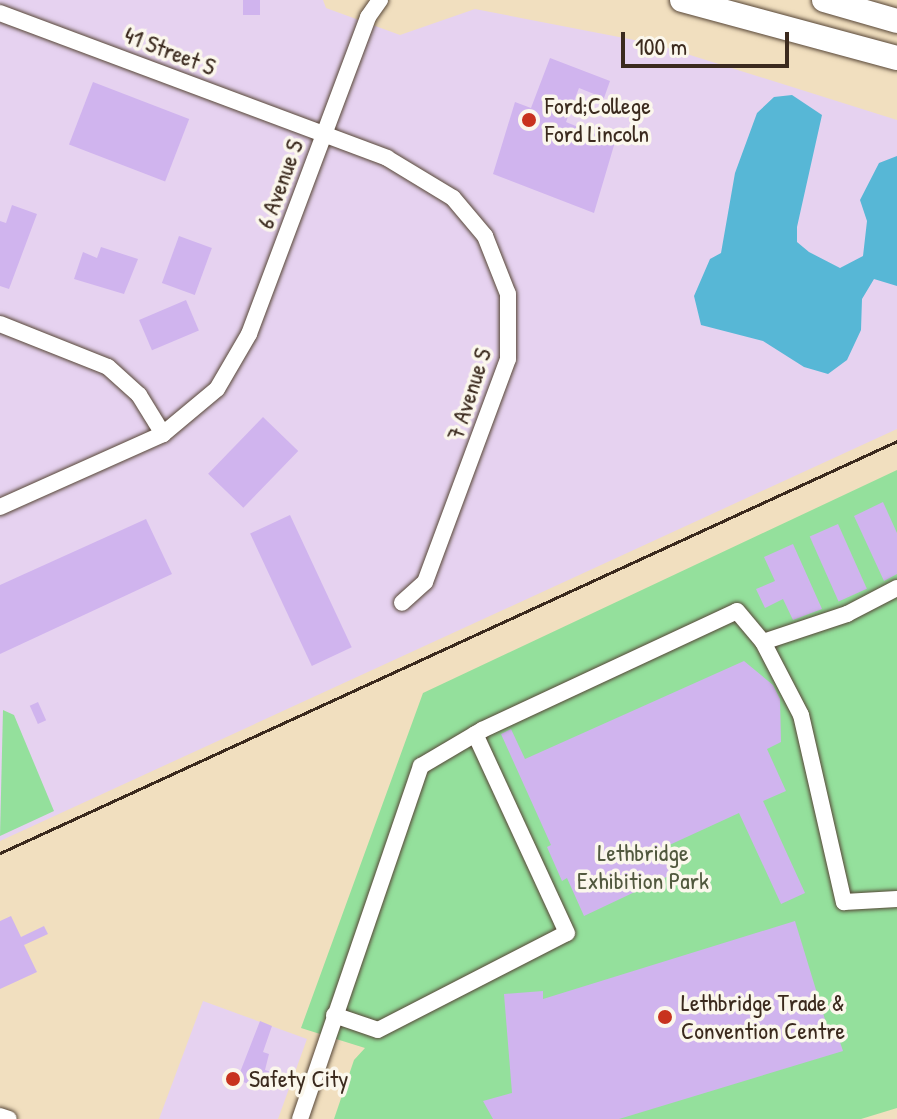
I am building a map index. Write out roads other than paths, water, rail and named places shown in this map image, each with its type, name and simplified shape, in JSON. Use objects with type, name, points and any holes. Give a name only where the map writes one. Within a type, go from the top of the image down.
[{"type":"highway","points":[[682,0],[897,58]]},
{"type":"highway","points":[[824,0],[897,21]]},
{"type":"street","name":"6 Avenue S","points":[[0,507],[163,434],[217,389],[233,366],[324,134],[368,8],[380,0]]},
{"type":"street","name":"41 Street S","points":[[0,13],[324,134]]},
{"type":"street","name":"7 Avenue S","points":[[324,134],[408,168],[453,198],[485,236],[508,294],[510,337],[500,390],[425,582],[402,603]]},
{"type":"street","points":[[0,324],[108,367],[139,395],[163,434]]},
{"type":"street","points":[[763,642],[847,614],[897,588]]},
{"type":"street","points":[[300,1119],[421,766],[475,734],[737,611],[763,642],[801,715],[844,902],[897,899]]},
{"type":"street","points":[[331,1022],[378,1030],[567,933],[475,734]]},
{"type":"street","points":[[0,1116],[9,1119]]},
{"type":"water","points":[[792,95],[822,115],[797,227],[797,242],[809,252],[840,268],[863,256],[867,221],[860,200],[879,163],[897,156],[897,286],[874,279],[862,299],[861,330],[847,360],[828,374],[804,367],[763,341],[701,325],[694,296],[710,259],[721,253],[735,173],[757,113],[774,97]]},
{"type":"railway","points":[[0,853],[897,441]]},
{"type":"place","name":"Ford;College Ford Lincoln","points":[[529,120]]},
{"type":"place","name":"Lethbridge Trade & Convention Centre","points":[[665,1017]]},
{"type":"place","name":"Safety City","points":[[233,1079]]},
{"type":"park label","name":"Lethbridge Exhibition Park","points":[[643,867]]}]
